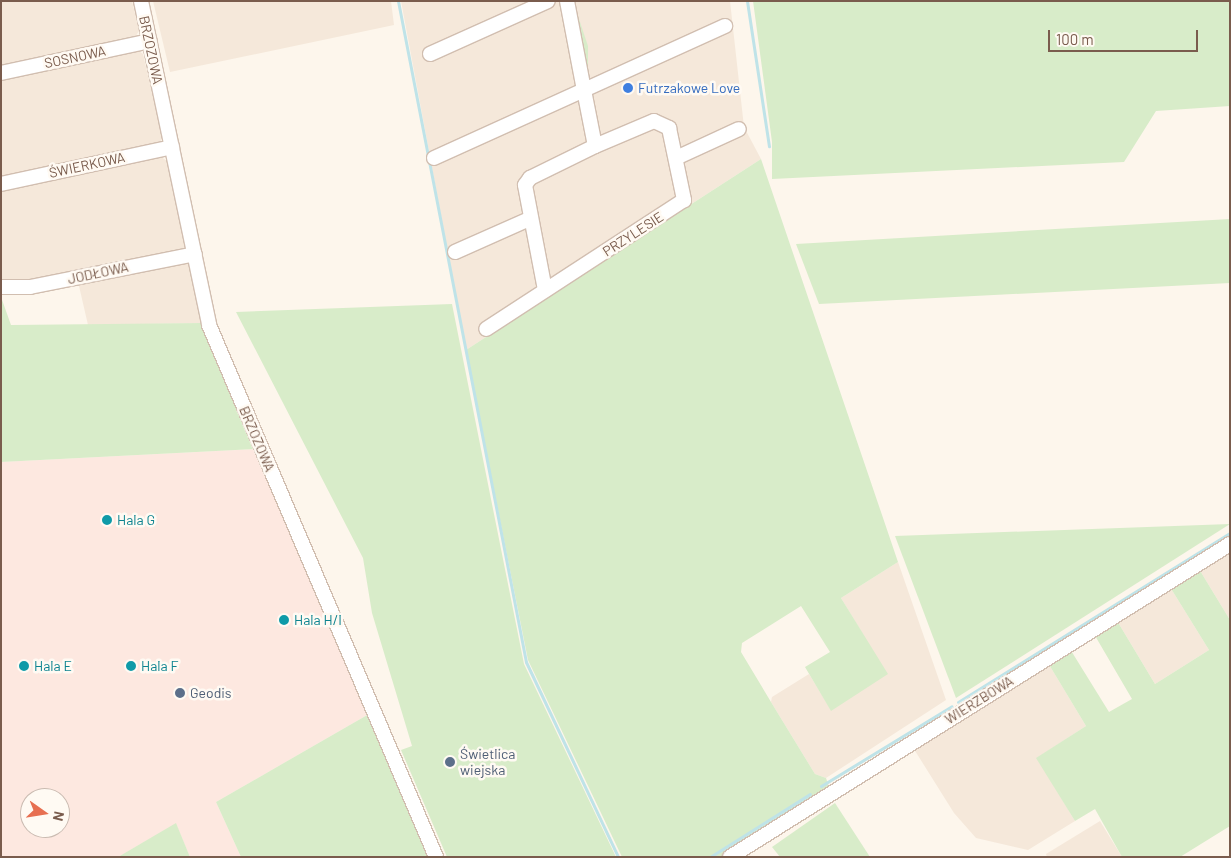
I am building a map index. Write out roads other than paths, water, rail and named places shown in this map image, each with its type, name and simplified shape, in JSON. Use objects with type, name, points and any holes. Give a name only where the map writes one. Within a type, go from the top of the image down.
[{"type":"street","name":"BRZOZOWA","points":[[141,1],[209,325],[436,857]]},
{"type":"street","points":[[430,54],[548,1]]},
{"type":"street","points":[[567,1],[595,146]]},
{"type":"street","points":[[434,158],[725,26]]},
{"type":"street","name":"SOSNOWA","points":[[1,73],[150,41]]},
{"type":"street","name":"PRZYLESIE","points":[[486,329],[684,200],[669,128],[660,121],[595,146],[527,181],[529,219],[545,290]]},
{"type":"street","points":[[676,158],[739,129]]},
{"type":"street","name":"ŚWIERKOWA","points":[[1,184],[172,147]]},
{"type":"street","points":[[455,252],[529,219]]},
{"type":"street","name":"JODŁOWA","points":[[1,287],[30,287],[194,254]]},
{"type":"street","name":"WIERZBOWA","points":[[730,857],[1230,544]]},
{"type":"waterway","points":[[398,1],[526,662],[618,857]]},
{"type":"waterway","points":[[747,1],[769,146]]},
{"type":"waterway","points":[[958,702],[1230,533]]},
{"type":"waterway","points":[[821,786],[952,706]]},
{"type":"waterway","points":[[710,857],[810,794]]},
{"type":"place","name":"Futrzakowe Love","points":[[628,88]]},
{"type":"place","name":"Hala G","points":[[107,520]]},
{"type":"place","name":"Hala H/I","points":[[284,620]]},
{"type":"place","name":"Hala E","points":[[24,666]]},
{"type":"place","name":"Hala F","points":[[131,666]]},
{"type":"place","name":"Geodis","points":[[180,693]]},
{"type":"place","name":"Świetlica wiejska","points":[[450,762]]}]
